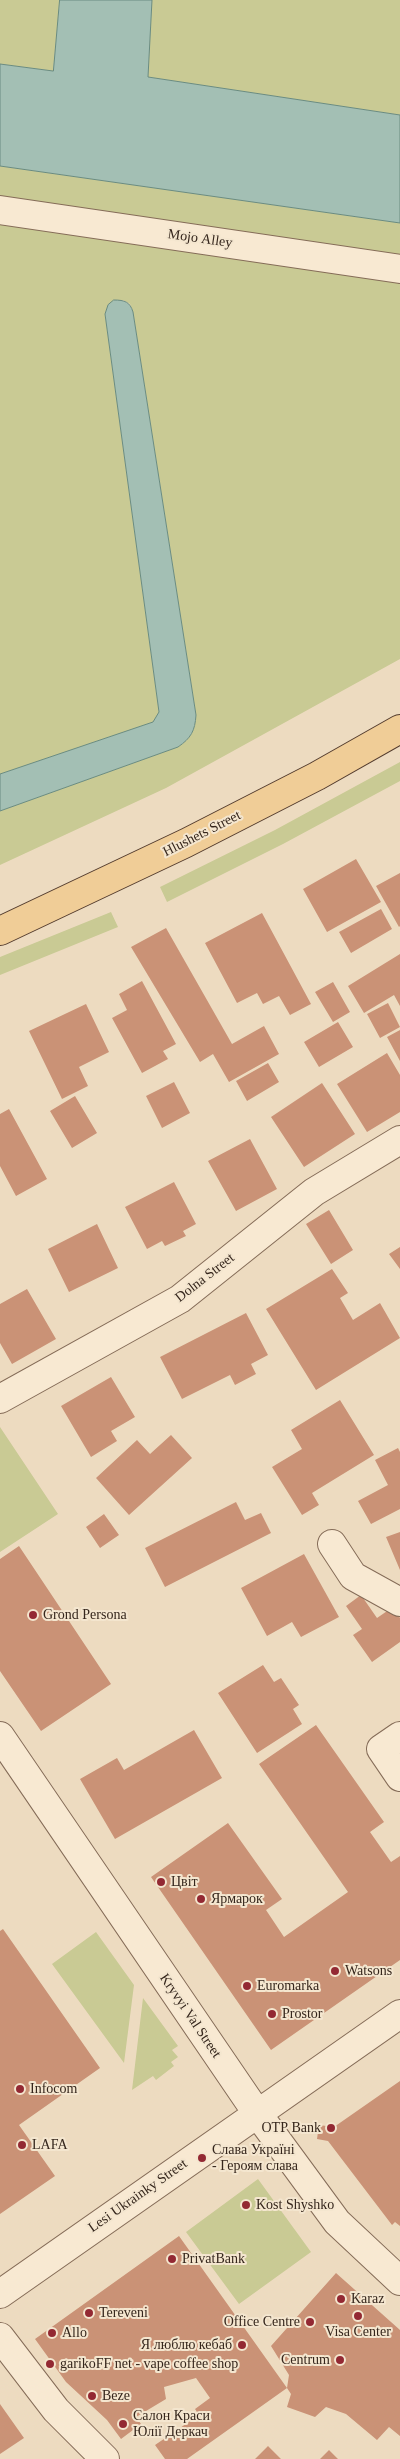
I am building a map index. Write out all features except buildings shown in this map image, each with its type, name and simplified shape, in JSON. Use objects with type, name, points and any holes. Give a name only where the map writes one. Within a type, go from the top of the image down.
[{"type":"main road","name":"Hlushets Street","points":[[0,931],[186,843],[317,776],[400,729]]},
{"type":"street","name":"Mojo Alley","points":[[0,210],[400,269]]},
{"type":"street","name":"Dolna Street","points":[[0,1399],[180,1299],[314,1192],[400,1140]]},
{"type":"street","points":[[332,1544],[354,1576],[400,1602]]},
{"type":"street","name":"Kryvyi Val Street","points":[[0,1736],[257,2114],[337,2222],[400,2281]]},
{"type":"street","points":[[400,1736],[381,1749],[400,1777]]},
{"type":"street","name":"Lesi Ukrainky Street","points":[[0,2294],[400,2014]]},
{"type":"street","points":[[0,2337],[56,2410],[105,2459]]},
{"type":"green space","points":[[0,0],[60,0],[53,71],[0,64]]},
{"type":"green space","points":[[152,0],[400,0],[400,115],[148,77]]},
{"type":"green space","points":[[0,166],[400,223],[400,659],[166,788],[0,865],[0,811],[178,747],[192,734],[196,715],[133,312],[130,304],[123,300],[105,314],[159,712],[154,722],[0,774]]},
{"type":"green space","points":[[400,762],[400,781],[283,844],[167,902],[160,887],[275,830]]},
{"type":"green space","points":[[111,912],[118,927],[0,975],[0,957]]},
{"type":"green space","points":[[0,1427],[58,1514],[0,1552]]},
{"type":"green space","points":[[96,1932],[134,1985],[124,2063],[52,1964]]},
{"type":"green space","points":[[143,1998],[178,2046],[172,2050],[178,2057],[171,2062],[174,2066],[156,2080],[153,2076],[132,2090]]},
{"type":"green space","points":[[258,2179],[311,2252],[239,2304],[186,2232]]},
{"type":"shaded area","points":[[60,0],[152,0],[148,77],[400,115],[400,223],[0,166],[0,64],[53,71]]},
{"type":"shaded area","points":[[114,300],[126,302],[133,312],[196,715],[195,725],[192,734],[178,747],[0,811],[0,774],[153,722],[159,712],[105,314],[108,305]]},
{"type":"place","name":"Grond Persona","points":[[33,1615]]},
{"type":"place","name":"Цвіт","points":[[161,1882]]},
{"type":"place","name":"Ярмарок","points":[[201,1899]]},
{"type":"place","name":"Watsons","points":[[335,1971]]},
{"type":"place","name":"Euromarka","points":[[247,1986]]},
{"type":"place","name":"Prostor","points":[[272,2014]]},
{"type":"place","name":"Infocom","points":[[20,2089]]},
{"type":"place","name":"OTP Bank","points":[[331,2128]]},
{"type":"place","name":"LAFA","points":[[22,2145]]},
{"type":"place","name":"Слава Україні - Героям слава","points":[[202,2158]]},
{"type":"place","name":"Kost Shyshko","points":[[246,2205]]},
{"type":"place","name":"PrivatBank","points":[[172,2259]]},
{"type":"place","name":"Karaz","points":[[341,2299]]},
{"type":"place","name":"Tereveni","points":[[89,2313]]},
{"type":"place","name":"Visa Center","points":[[358,2316]]},
{"type":"place","name":"Office Centre","points":[[310,2322]]},
{"type":"place","name":"Allo","points":[[52,2333]]},
{"type":"place","name":"Я люблю кебаб","points":[[242,2345]]},
{"type":"place","name":"Centrum","points":[[340,2360]]},
{"type":"place","name":"garikoFF net - vape coffee shop","points":[[50,2364]]},
{"type":"place","name":"Beze","points":[[92,2396]]},
{"type":"place","name":"Салон Краси Юлії Деркач","points":[[123,2424]]}]
